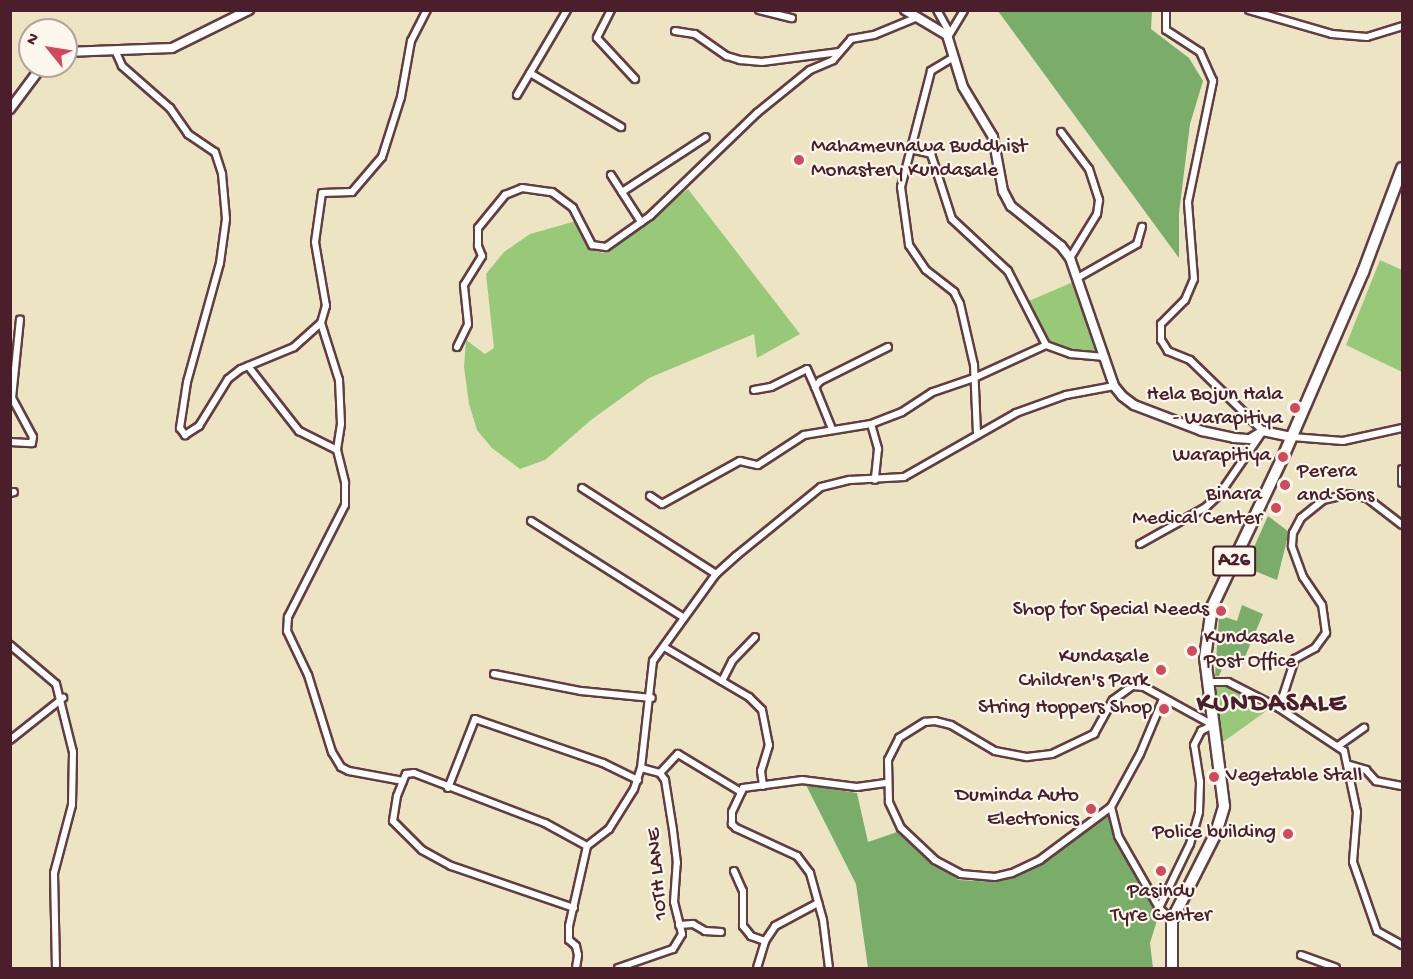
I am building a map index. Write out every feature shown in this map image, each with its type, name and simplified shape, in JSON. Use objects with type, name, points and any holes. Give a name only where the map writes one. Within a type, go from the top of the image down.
[{"type":"highway","name":"A26","points":[[1172,969],[1172,920],[1221,820],[1224,792],[1207,682],[1206,642],[1212,607],[1292,436],[1363,272],[1402,168]]},
{"type":"street","points":[[78,52],[172,48],[249,10]]},
{"type":"street","points":[[115,50],[122,66],[170,108],[188,134],[214,152],[222,174],[226,219],[220,263],[186,382],[181,433],[192,433],[220,386],[248,366],[294,347],[321,323],[326,306],[315,242],[322,192],[352,192],[382,157],[401,97],[411,41],[427,10]]},
{"type":"street","points":[[517,95],[567,10]]},
{"type":"street","points":[[611,10],[597,38],[635,79]]},
{"type":"street","points":[[759,10],[792,18]]},
{"type":"street","points":[[905,10],[915,18],[936,26],[948,36]]},
{"type":"street","points":[[937,10],[948,30],[963,87],[993,137],[1003,191],[1011,206],[1070,258],[1079,277],[1114,386],[1134,405],[1202,431],[1250,438],[1263,431]]},
{"type":"street","points":[[948,36],[964,10]]},
{"type":"street","points":[[1166,10],[1166,30],[1200,52],[1213,81],[1188,202],[1194,279],[1185,300],[1161,324],[1161,340],[1168,351],[1190,360],[1263,431],[1343,441],[1402,428]]},
{"type":"street","points":[[1249,10],[1332,34],[1367,36],[1402,26]]},
{"type":"street","points":[[457,347],[468,324],[464,285],[482,256],[478,228],[505,195],[522,188],[539,189],[565,198],[592,245],[606,247],[641,222],[669,194],[689,182],[757,113],[810,70],[832,60],[850,39],[874,35],[915,18]]},
{"type":"street","points":[[675,31],[695,34],[727,56],[740,60],[762,62],[840,52]]},
{"type":"street","points":[[954,57],[931,71],[901,187],[909,245],[927,270],[954,292],[974,378],[977,435]]},
{"type":"street","points":[[530,73],[621,127]]},
{"type":"street","points":[[10,110],[33,78]]},
{"type":"street","points":[[1061,132],[1089,169],[1099,200],[1097,214],[1070,258]]},
{"type":"street","points":[[622,192],[706,137]]},
{"type":"street","points":[[910,149],[931,154],[952,219],[1008,271],[1046,345],[1071,354],[1105,357]]},
{"type":"street","points":[[611,175],[641,222]]},
{"type":"street","points":[[1079,277],[1137,244],[1142,227]]},
{"type":"street","points":[[10,442],[32,442],[33,437],[11,398],[14,351],[20,319]]},
{"type":"street","points":[[321,323],[339,380],[341,424],[337,450],[345,483],[345,506],[297,597],[288,617],[287,631],[308,675],[341,767],[403,781]]},
{"type":"street","points":[[10,327],[19,330]]},
{"type":"street","points":[[650,496],[662,504],[740,461],[758,465],[804,435],[871,424],[902,412],[933,392],[974,378],[1046,345]]},
{"type":"street","points":[[815,387],[819,381],[888,347]]},
{"type":"street","points":[[248,366],[284,417],[299,431],[337,450]]},
{"type":"street","points":[[754,390],[771,387],[807,369],[832,429]]},
{"type":"street","points":[[576,969],[576,946],[569,940],[587,846],[609,829],[638,780],[652,698],[653,661],[716,574],[821,487],[850,480],[904,477],[1016,413],[1066,395],[1114,386]]},
{"type":"street","points":[[871,424],[878,449],[875,480]]},
{"type":"street","points":[[1140,544],[1206,507],[1219,495],[1263,431]]},
{"type":"street","points":[[1402,469],[1402,483]]},
{"type":"street","points":[[582,488],[716,574]]},
{"type":"street","points":[[1280,708],[1295,659],[1315,648],[1326,633],[1322,605],[1303,577],[1292,546],[1293,533],[1301,518],[1323,500],[1348,494],[1366,498],[1402,525]]},
{"type":"street","points":[[531,521],[683,617]]},
{"type":"street","points":[[723,681],[732,661],[756,638]]},
{"type":"street","points":[[10,645],[48,674],[63,698],[73,752],[74,786],[54,873],[56,969]]},
{"type":"street","points":[[664,647],[723,681],[762,710],[769,745],[761,771],[763,786]]},
{"type":"street","points":[[494,674],[581,691],[652,698]]},
{"type":"street","points":[[1207,682],[1228,682],[1280,708],[1338,746],[1350,765],[1357,812],[1353,862],[1377,931],[1402,945]]},
{"type":"street","points":[[1163,699],[1140,754],[1111,807],[1040,860],[1012,873],[995,877],[961,874],[935,860],[901,828],[886,783],[888,760],[893,746],[908,730],[925,722],[951,725],[995,751],[1040,756],[1094,734],[1113,700],[1132,686],[1144,687],[1213,725]]},
{"type":"street","points":[[10,740],[63,698]]},
{"type":"street","points":[[448,788],[475,719],[603,763],[638,780]]},
{"type":"street","points":[[1159,908],[1190,844],[1199,812],[1200,782],[1194,745],[1201,730],[1213,725]]},
{"type":"street","points":[[1338,746],[1364,728]]},
{"type":"street","points":[[641,768],[660,773],[678,754],[741,792],[802,780],[856,787],[886,783]]},
{"type":"street","points":[[1350,765],[1366,770],[1376,781],[1402,786]]},
{"type":"street","points":[[574,909],[451,866],[422,850],[393,821],[403,781],[406,774],[414,773],[545,824],[587,846]]},
{"type":"street","name":"10TH LANE","points":[[618,969],[629,968],[645,956],[673,949],[682,934],[675,902],[677,863],[673,830],[665,780],[660,773]]},
{"type":"street","points":[[741,792],[732,824],[797,856],[810,873],[830,969]]},
{"type":"street","points":[[1111,807],[1118,836],[1159,908],[1172,920]]},
{"type":"street","points":[[734,871],[743,891],[743,926],[752,936],[765,941]]},
{"type":"street","points":[[757,969],[765,941],[775,926],[818,903]]},
{"type":"street","points":[[679,925],[693,924],[705,931],[721,932]]},
{"type":"street","points":[[1301,955],[1336,969]]},
{"type":"green space","points":[[998,11],[1152,11],[1151,29],[1189,58],[1203,81],[1190,124],[1179,213],[1179,258]]},
{"type":"green space","points":[[688,189],[800,334],[757,358],[754,334],[649,378],[591,420],[545,460],[520,469],[492,448],[477,430],[469,404],[464,367],[466,340],[485,354],[494,348],[486,274],[504,252],[530,234],[576,221],[588,248],[603,253]]},
{"type":"green space","points":[[1380,260],[1402,270],[1402,372],[1346,345]]},
{"type":"green space","points":[[1073,282],[1100,354],[1072,352],[1047,341],[1029,301]]},
{"type":"green space","points":[[1268,516],[1289,532],[1277,580],[1245,567]]},
{"type":"green space","points":[[1242,605],[1263,614],[1242,664],[1226,659],[1219,676],[1215,676],[1219,615],[1237,621]]},
{"type":"green space","points":[[1221,685],[1272,707],[1223,742],[1214,688]]},
{"type":"green space","points":[[806,785],[857,793],[868,842],[897,832],[933,863],[959,880],[996,882],[1041,864],[1109,813],[1114,839],[1159,914],[1150,943],[1153,968],[868,968],[856,884]]},
{"type":"place","name":"Mahamevnawa Buddhist Monastery Kundasale","points":[[799,160]]},
{"type":"place","name":"Hela Bojun Hala - Warapitiya","points":[[1295,408]]},
{"type":"place","name":"Warapitiya","points":[[1283,457]]},
{"type":"place","name":"Perera and Sons","points":[[1285,485]]},
{"type":"place","name":"Binara Medical Center","points":[[1276,508]]},
{"type":"place","name":"Shop for Special Needs","points":[[1221,611]]},
{"type":"place","name":"Kundasale Post Office","points":[[1192,651]]},
{"type":"place","name":"Kundasale Children's Park","points":[[1161,670]]},
{"type":"place","name":"String Hoppers Shop","points":[[1164,709]]},
{"type":"place","name":"Vegetable Stall","points":[[1214,777]]},
{"type":"place","name":"Duminda Auto Electronics","points":[[1091,809]]},
{"type":"place","name":"Police building","points":[[1288,834]]},
{"type":"place","name":"Pasindu Tyre Center","points":[[1161,871]]},
{"type":"district","name":"KUNDASALE","points":[[1272,706]]}]
